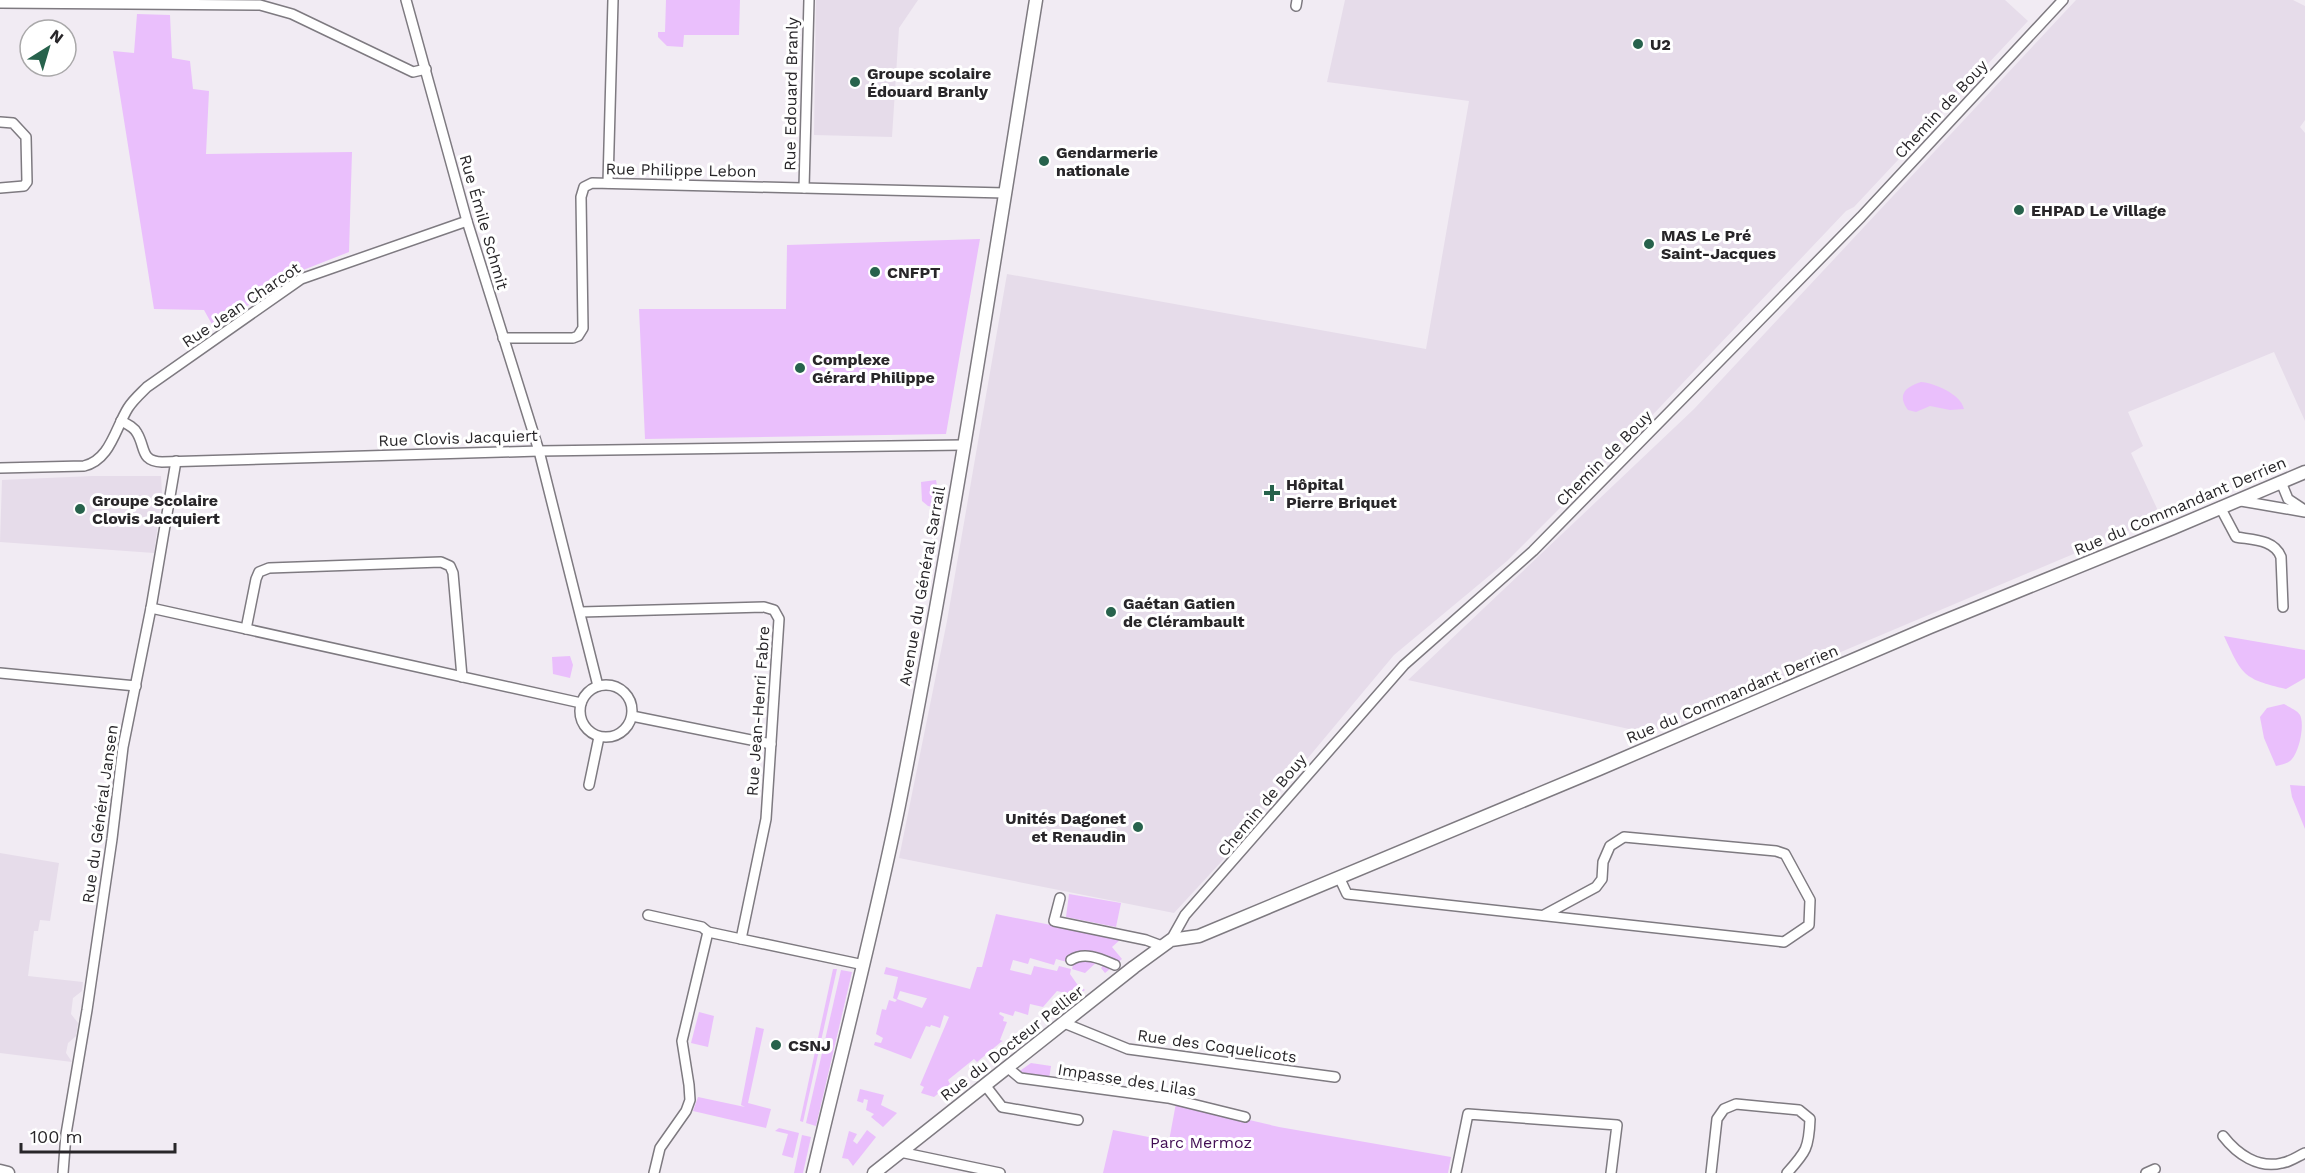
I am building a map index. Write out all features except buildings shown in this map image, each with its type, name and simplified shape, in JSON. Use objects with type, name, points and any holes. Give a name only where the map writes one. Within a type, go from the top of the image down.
[{"type":"main road","name":"Avenue du Général Sarrail","points":[[813,1173],[864,965],[900,796],[963,445],[1036,0]]},
{"type":"main road","name":"Rue du Commandant Derrien","points":[[1166,943],[1199,936],[1588,774],[1930,627],[2305,472]]},
{"type":"main road","name":"Rue du Docteur Pellier","points":[[874,1173],[1166,943]]},
{"type":"main road","points":[[0,1171],[8,1173]]},
{"type":"street","name":"Rue Émile Schmit","points":[[406,0],[467,221],[539,451]]},
{"type":"street","points":[[608,183],[612,0]]},
{"type":"street","name":"Rue Edouard Branly","points":[[804,188],[808,0]]},
{"type":"street","name":"Chemin de Bouy","points":[[1166,943],[1185,915],[1243,852],[1404,665],[1533,551],[1861,217],[2063,0]]},
{"type":"street","points":[[0,3],[275,4],[413,72],[426,69]]},
{"type":"street","points":[[0,122],[13,123],[26,137],[28,174],[24,186],[0,188]]},
{"type":"street","name":"Rue Philippe Lebon","points":[[503,338],[573,338],[582,332],[581,198],[584,187],[587,185],[608,183],[1005,193]]},
{"type":"street","name":"Rue Jean Charcot","points":[[121,421],[134,399],[147,387],[301,279],[467,221]]},
{"type":"street","points":[[0,468],[95,464],[102,457],[121,421]]},
{"type":"street","name":"Rue Clovis Jacquiert","points":[[121,421],[138,434],[146,456],[153,461],[539,451],[963,445]]},
{"type":"street","points":[[539,451],[598,686]]},
{"type":"street","name":"Rue du Général Jansen","points":[[63,1173],[66,1134],[89,998],[123,747],[151,608],[176,461]]},
{"type":"street","points":[[2281,482],[2288,499],[2305,511]]},
{"type":"street","points":[[2232,501],[2249,501],[2305,511]]},
{"type":"street","points":[[2220,507],[2236,537],[2272,544],[2278,549],[2281,557],[2283,608]]},
{"type":"street","points":[[246,629],[256,579],[260,573],[269,568],[441,562],[450,566],[453,573],[462,677]]},
{"type":"street","name":"Rue Jean-Henri Fabre","points":[[581,612],[764,606],[774,610],[779,619],[766,819],[741,939]]},
{"type":"street","points":[[151,608],[581,703]]},
{"type":"street","points":[[0,673],[136,686]]},
{"type":"street","points":[[607,685],[623,692],[632,707],[632,716],[620,733],[606,737],[599,736],[585,727],[579,712],[581,703],[584,696],[598,686],[607,685]]},
{"type":"street","points":[[632,716],[771,744]]},
{"type":"street","points":[[589,785],[599,736]]},
{"type":"street","points":[[1339,877],[1347,894],[1784,942],[1809,925],[1810,900],[1785,854],[1776,850],[1624,837],[1610,846],[1603,862],[1602,879],[1596,887],[1544,915]]},
{"type":"street","points":[[1060,898],[1054,921],[1166,943]]},
{"type":"street","points":[[648,915],[702,927],[708,932],[864,965]]},
{"type":"street","points":[[654,1173],[660,1148],[686,1111],[690,1100],[682,1041],[708,932]]},
{"type":"street","points":[[1071,960],[1074,957],[1088,956],[1115,965]]},
{"type":"street","name":"Rue des Coquelicots","points":[[1064,1023],[1128,1049],[1335,1077]]},
{"type":"street","name":"Impasse des Lilas","points":[[1007,1067],[1020,1078],[1168,1098],[1245,1117]]},
{"type":"street","points":[[985,1085],[1002,1107],[1078,1120]]},
{"type":"street","points":[[1711,1173],[1717,1119],[1724,1109],[1736,1104],[1799,1110],[1810,1119],[1810,1137],[1805,1154],[1787,1173]]},
{"type":"street","points":[[1456,1173],[1468,1114],[1617,1125],[1611,1173]]},
{"type":"street","points":[[2223,1136],[2234,1150],[2249,1160],[2268,1164],[2283,1163],[2305,1153]]},
{"type":"street","points":[[900,1152],[1000,1173]]},
{"type":"shaded area","name":"Groupe scolaire Édouard Branly","points":[[816,0],[918,0],[899,28],[892,137],[814,135]]},
{"type":"shaded area","name":"Hôpital Pierre Briquet","points":[[1345,0],[2005,0],[2028,21],[1854,207],[1846,211],[1643,425],[1507,561],[1394,655],[1221,862],[1174,913],[899,858],[947,621],[1007,274],[1426,349],[1469,101],[1327,82]]},
{"type":"shaded area","points":[[2076,0],[2293,0],[2305,6],[2305,120],[2300,127],[2305,133],[2305,421],[2274,352],[2128,412],[2143,446],[2131,453],[2161,517],[1642,736],[1629,729],[1408,680],[1694,409]]},
{"type":"shaded area","name":"Groupe Scolaire Clovis Jacquiert","points":[[161,476],[162,493],[154,553],[0,542],[2,480]]},
{"type":"shaded area","points":[[0,853],[59,863],[50,921],[40,920],[38,931],[34,931],[28,976],[83,982],[82,991],[73,998],[71,1014],[78,1023],[76,1036],[68,1043],[66,1053],[72,1062],[0,1053]]},
{"type":"green space","points":[[666,0],[740,0],[739,35],[684,35],[683,47],[667,46],[658,37],[658,32],[665,32]]},
{"type":"green space","points":[[137,14],[170,15],[172,58],[190,61],[193,89],[209,91],[206,154],[352,152],[349,252],[298,272],[214,328],[204,310],[154,309],[113,51],[134,53]]},
{"type":"green space","name":"Complexe Gérard Philippe","points":[[980,239],[946,434],[645,439],[639,309],[786,309],[787,245]]},
{"type":"green space","points":[[1921,382],[1940,387],[1953,394],[1964,409],[1950,410],[1930,406],[1916,412],[1908,410],[1903,400],[1904,392]]},
{"type":"green space","points":[[936,480],[939,497],[933,507],[928,506],[922,501],[921,482]]},
{"type":"green space","points":[[2224,636],[2305,650],[2305,678],[2286,689],[2252,678],[2240,667]]},
{"type":"green space","points":[[570,656],[573,665],[570,678],[553,674],[552,657]]},
{"type":"green space","points":[[2284,704],[2300,715],[2301,732],[2293,757],[2287,763],[2276,766],[2264,738],[2260,717],[2267,708]]},
{"type":"green space","points":[[2290,785],[2305,786],[2305,829],[2292,797]]},
{"type":"green space","points":[[1069,894],[1121,903],[1116,927],[1066,917]]},
{"type":"green space","points":[[996,914],[1121,939],[1112,947],[1122,959],[1105,973],[1101,968],[1104,964],[1100,959],[1085,973],[1072,969],[1074,961],[1068,959],[1067,962],[1056,959],[1054,965],[1030,958],[1028,964],[1013,960],[1010,970],[1031,975],[1034,966],[1057,971],[1059,966],[1071,969],[1070,974],[1085,990],[1077,996],[1057,991],[1043,1007],[1030,1004],[1028,1015],[1015,1011],[1013,1016],[1000,1012],[999,1014],[1004,1017],[1003,1021],[1007,1022],[1000,1040],[1003,1041],[977,1062],[974,1059],[948,1080],[950,1084],[934,1097],[921,1093],[924,1087],[920,1085],[949,1017],[944,1015],[940,1028],[926,1026],[911,1059],[874,1045],[875,1042],[881,1043],[883,1038],[876,1034],[882,1009],[886,1010],[889,1000],[895,1002],[897,1000],[893,998],[898,977],[884,974],[886,967],[970,989],[977,967],[982,967]],"holes":[[[900,991],[927,998],[922,1008],[897,999]]]},
{"type":"green space","points":[[833,969],[837,969],[803,1122],[800,1121]]},
{"type":"green space","points":[[841,970],[852,972],[816,1126],[806,1123]]},
{"type":"green space","points":[[699,1012],[714,1016],[708,1047],[691,1043]]},
{"type":"green space","points":[[756,1027],[764,1029],[748,1103],[771,1109],[766,1128],[693,1111],[698,1097],[745,1107],[741,1105]]},
{"type":"green space","points":[[1031,1063],[1051,1066],[1049,1079],[1017,1073]]},
{"type":"green space","points":[[860,1089],[884,1095],[881,1105],[897,1113],[883,1127],[871,1117],[874,1114],[866,1110],[868,1100],[864,1099],[863,1103],[857,1101]]},
{"type":"green space","name":"Parc Mermoz","points":[[1176,1103],[1279,1127],[1451,1157],[1448,1173],[1103,1173],[1113,1130],[1169,1141]]},
{"type":"green space","points":[[779,1128],[799,1133],[793,1158],[782,1155],[788,1134],[775,1131]]},
{"type":"green space","points":[[867,1130],[876,1137],[853,1166],[848,1159],[842,1158],[849,1131],[857,1134],[853,1141],[857,1144]]},
{"type":"green space","points":[[802,1135],[811,1137],[803,1173],[794,1173]]},
{"type":"place","name":"U2","points":[[1638,44]]},
{"type":"place","name":"Groupe scolaire Édouard Branly","points":[[855,82]]},
{"type":"place","name":"Gendarmerie nationale","points":[[1044,161]]},
{"type":"place","name":"EHPAD Le Village","points":[[2019,210]]},
{"type":"place","name":"MAS Le Pré Saint-Jacques","points":[[1649,244]]},
{"type":"place","name":"CNFPT","points":[[875,272]]},
{"type":"place","name":"Complexe Gérard Philippe","points":[[800,368]]},
{"type":"place","name":"Hôpital Pierre Briquet","points":[[1272,493]]},
{"type":"place","name":"Groupe Scolaire Clovis Jacquiert","points":[[80,509]]},
{"type":"place","name":"Gaétan Gatien de Clérambault","points":[[1111,612]]},
{"type":"place","name":"Unités Dagonet et Renaudin","points":[[1138,827]]},
{"type":"place","name":"CSNJ","points":[[776,1045]]}]
